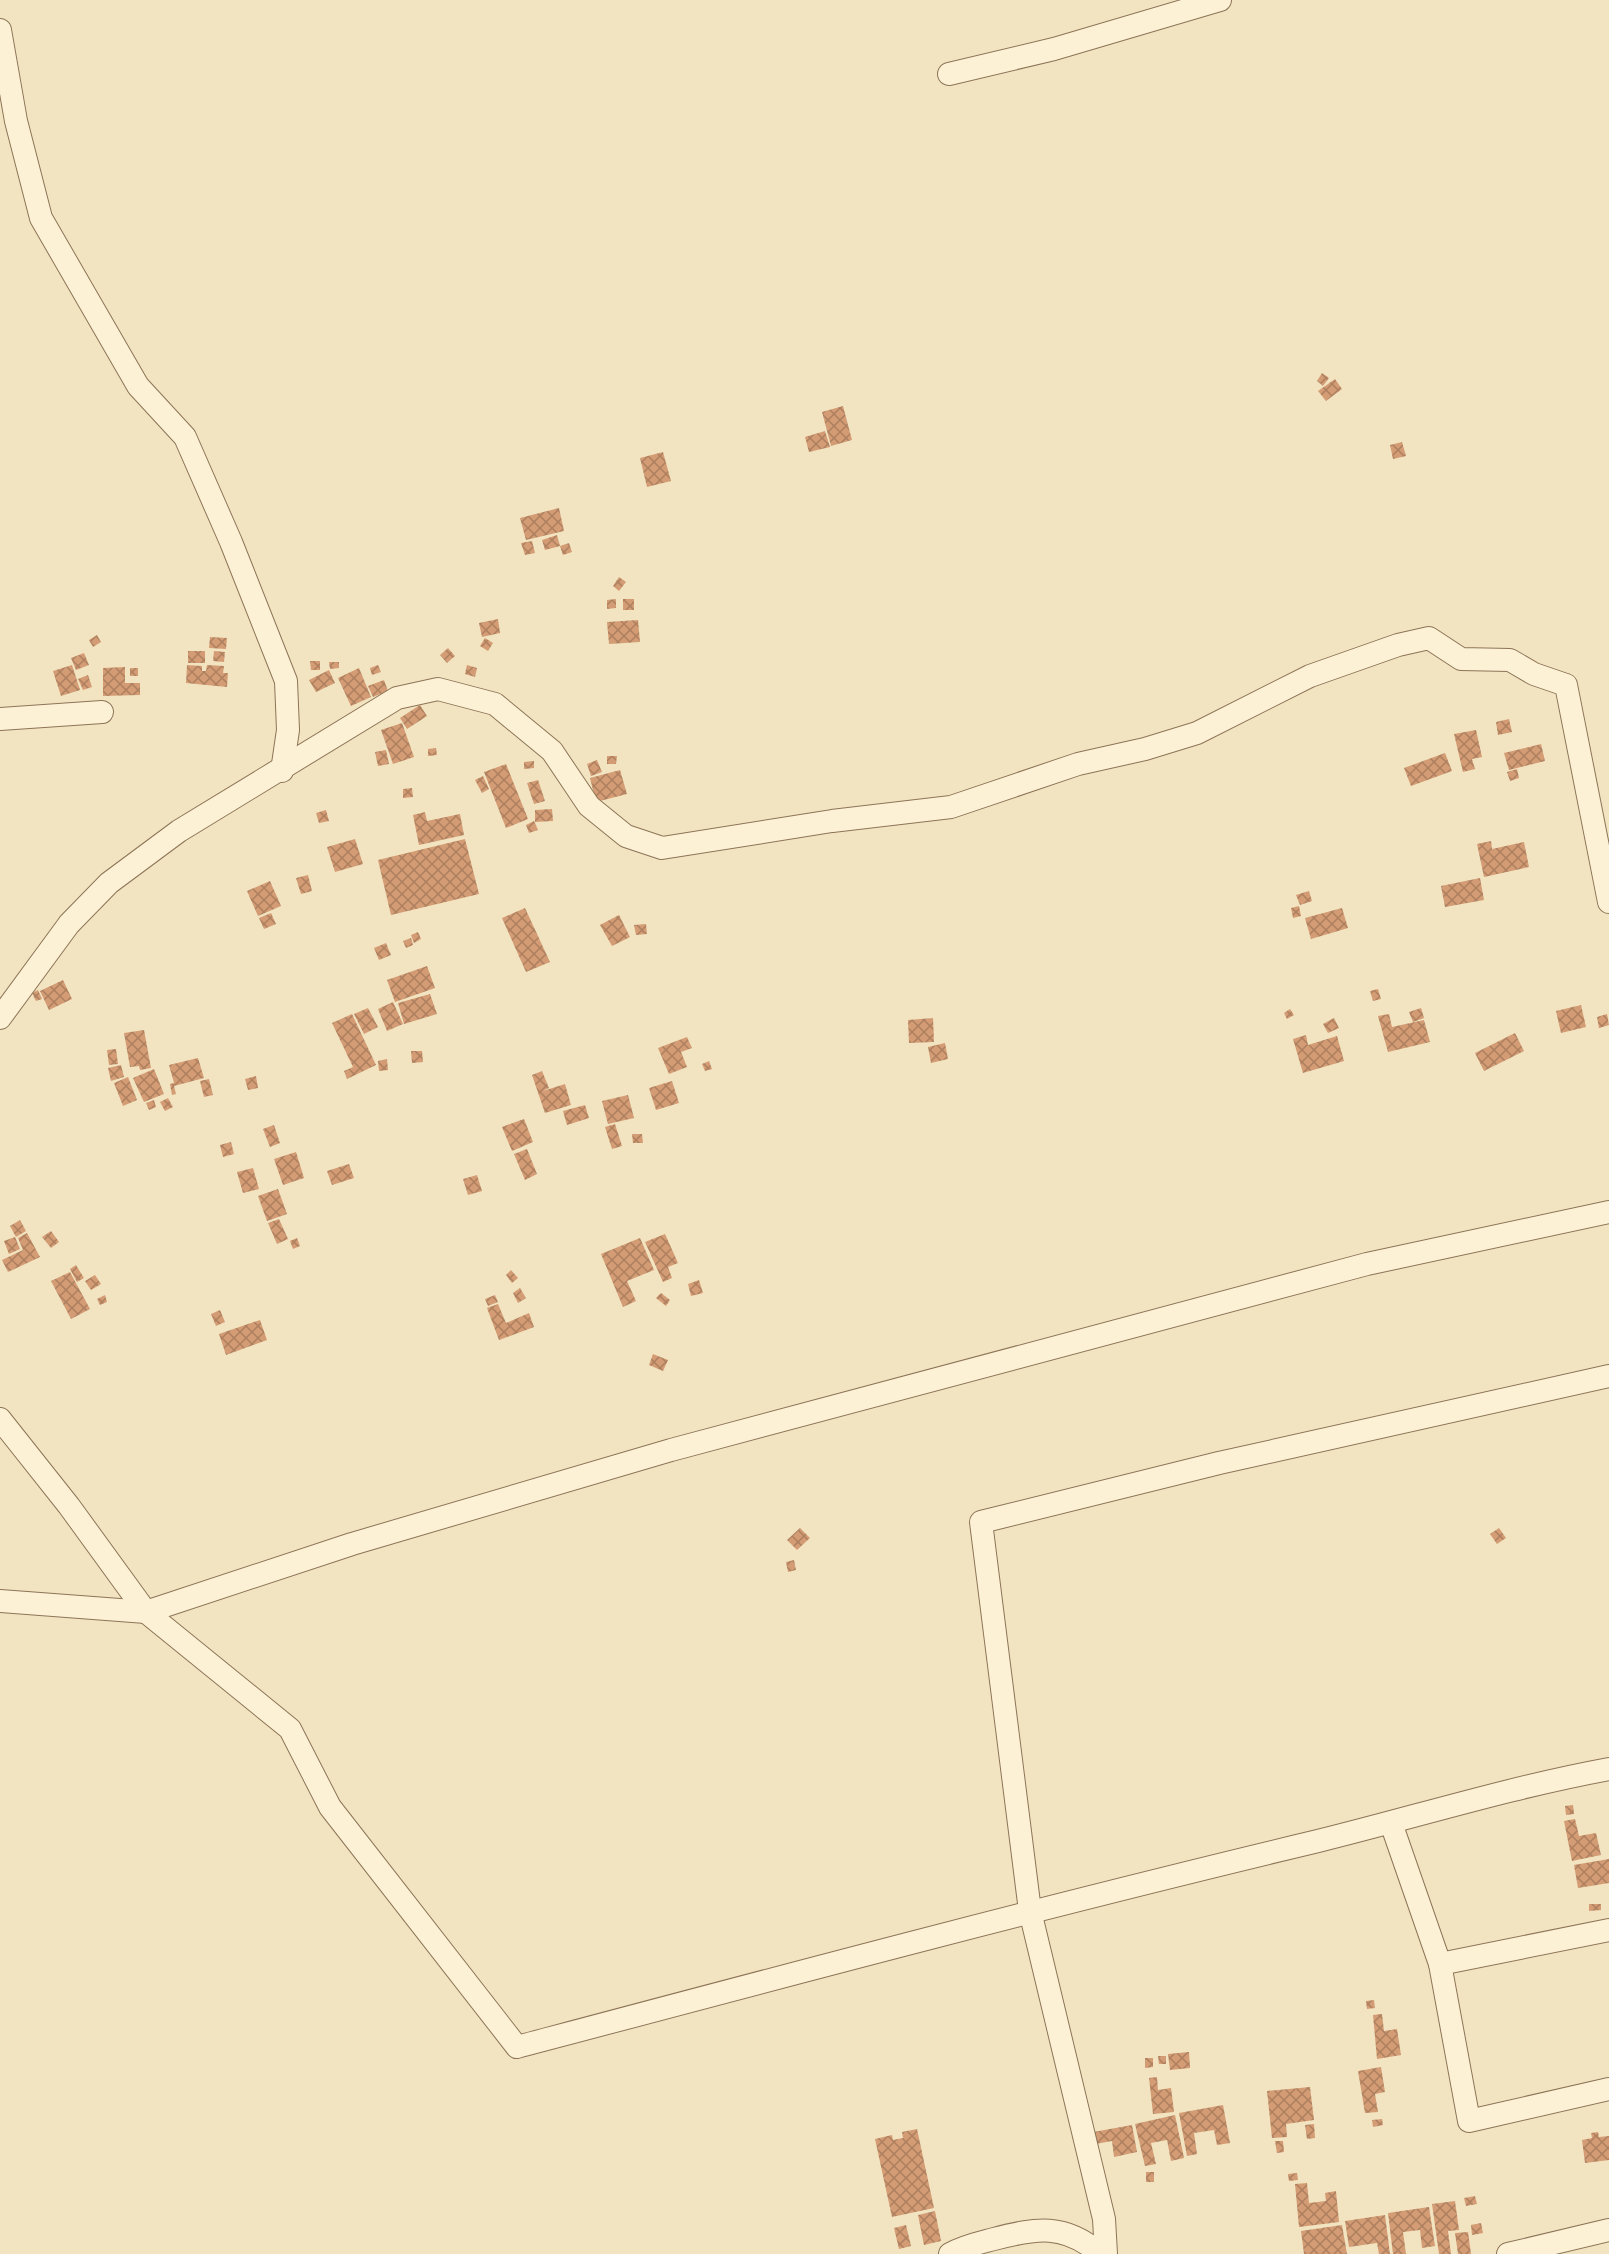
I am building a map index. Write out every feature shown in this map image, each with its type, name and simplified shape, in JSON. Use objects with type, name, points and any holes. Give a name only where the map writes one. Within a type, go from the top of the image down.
[{"type":"street","points":[[949,74],[1053,49],[1220,0]]},
{"type":"street","points":[[0,30],[16,121],[41,218],[138,386],[185,437],[231,542],[286,681],[288,730],[282,771]]},
{"type":"street","points":[[0,1018],[69,924],[109,883],[179,831],[282,771],[397,698],[438,689],[495,704],[552,751],[589,806],[626,836],[662,848],[832,821],[951,807],[1078,764],[1145,749],[1197,733],[1310,676],[1398,645],[1429,638],[1461,659],[1510,660],[1534,674],[1566,685],[1609,902]]},
{"type":"street","points":[[0,719],[102,712]]},
{"type":"street","points":[[0,1601],[146,1612],[352,1544],[682,1447],[1367,1264],[1609,1212]]},
{"type":"street","points":[[1106,2254],[1102,2208],[1030,1911],[981,1522],[1219,1463],[1609,1376]]},
{"type":"street","points":[[0,1419],[69,1506],[146,1612],[290,1730],[330,1807],[517,2047],[1030,1911],[1391,1823],[1545,1780],[1609,1769]]},
{"type":"street","points":[[1391,1823],[1440,1964],[1469,2121],[1609,2089]]},
{"type":"street","points":[[1440,1964],[1609,1930]]},
{"type":"street","points":[[950,2254],[961,2248],[1030,2229],[1062,2233],[1087,2243],[1100,2254]]},
{"type":"street","points":[[1508,2254],[1609,2230]]},
{"type":"building","points":[[1322,373],[1329,378],[1323,386],[1317,381]]},
{"type":"building","points":[[1335,379],[1342,389],[1326,401],[1318,391]]},
{"type":"building","points":[[843,406],[852,440],[831,446],[822,412]]},
{"type":"building","points":[[825,431],[830,447],[809,452],[805,437]]},
{"type":"building","points":[[1402,442],[1406,456],[1393,459],[1390,445]]},
{"type":"building","points":[[663,452],[671,481],[647,487],[640,458]]},
{"type":"building","points":[[559,508],[564,531],[526,540],[520,518]]},
{"type":"building","points":[[557,535],[560,546],[545,550],[542,540]]},
{"type":"building","points":[[532,541],[535,553],[525,555],[521,543]]},
{"type":"building","points":[[569,543],[572,552],[563,555],[560,546]]},
{"type":"building","points":[[619,577],[626,582],[619,591],[613,586]]},
{"type":"building","points":[[616,599],[616,608],[607,609],[607,600]]},
{"type":"building","points":[[623,599],[634,599],[634,610],[623,610]]},
{"type":"building","points":[[498,619],[500,633],[482,637],[479,623]]},
{"type":"building","points":[[638,620],[640,642],[609,644],[607,622]]},
{"type":"building","points":[[97,635],[101,642],[93,647],[89,640]]},
{"type":"building","points":[[210,637],[227,638],[226,649],[209,648]]},
{"type":"building","points":[[485,638],[493,643],[488,651],[480,646]]},
{"type":"building","points":[[448,648],[455,656],[447,663],[440,655]]},
{"type":"building","points":[[188,651],[205,651],[205,663],[188,663]]},
{"type":"building","points":[[214,651],[225,652],[224,662],[213,661]]},
{"type":"building","points":[[84,653],[89,665],[76,670],[71,658]]},
{"type":"building","points":[[310,661],[320,661],[320,670],[311,670]]},
{"type":"building","points":[[329,662],[339,662],[339,668],[330,669]]},
{"type":"building","points":[[72,665],[80,690],[61,696],[53,671]]},
{"type":"building","points":[[187,665],[202,666],[202,671],[206,671],[207,665],[224,666],[223,673],[228,673],[227,687],[186,683]]},
{"type":"building","points":[[378,665],[381,672],[372,675],[370,668]]},
{"type":"building","points":[[467,665],[477,668],[475,677],[465,674]]},
{"type":"building","points":[[125,667],[125,683],[140,683],[140,695],[103,696],[103,668]]},
{"type":"building","points":[[130,668],[138,668],[138,676],[130,676]]},
{"type":"building","points":[[359,668],[371,697],[351,706],[338,678]]},
{"type":"building","points":[[329,670],[335,683],[316,692],[309,680]]},
{"type":"building","points":[[88,675],[92,687],[83,690],[78,679]]},
{"type":"building","points":[[384,680],[388,691],[373,697],[368,686]]},
{"type":"building","points":[[420,705],[427,716],[407,729],[400,718]]},
{"type":"building","points":[[1509,719],[1512,732],[1498,735],[1496,722]]},
{"type":"building","points":[[402,723],[414,757],[393,764],[381,730]]},
{"type":"building","points":[[1476,730],[1482,757],[1472,759],[1475,769],[1463,772],[1454,734]]},
{"type":"building","points":[[1541,744],[1545,761],[1509,770],[1504,753]]},
{"type":"building","points":[[436,748],[437,755],[428,756],[428,749]]},
{"type":"building","points":[[386,750],[389,764],[378,766],[375,752]]},
{"type":"building","points":[[1445,753],[1452,771],[1411,786],[1404,768]]},
{"type":"building","points":[[607,756],[617,756],[616,764],[607,764]]},
{"type":"building","points":[[597,760],[602,772],[591,776],[587,764]]},
{"type":"building","points":[[534,761],[534,768],[524,769],[524,762]]},
{"type":"building","points":[[506,764],[528,819],[506,828],[484,772]]},
{"type":"building","points":[[1517,769],[1519,778],[1510,781],[1507,772]]},
{"type":"building","points":[[620,770],[627,794],[596,802],[590,778]]},
{"type":"building","points":[[483,776],[489,789],[482,793],[475,780]]},
{"type":"building","points":[[538,780],[545,801],[534,804],[527,783]]},
{"type":"building","points":[[412,788],[413,797],[403,798],[403,789]]},
{"type":"building","points":[[552,809],[553,821],[535,822],[535,810]]},
{"type":"building","points":[[326,810],[329,821],[319,823],[316,813]]},
{"type":"building","points":[[425,812],[427,821],[460,814],[464,835],[419,845],[413,815]]},
{"type":"building","points":[[534,821],[538,830],[529,833],[526,825]]},
{"type":"building","points":[[355,839],[363,864],[335,872],[327,847]]},
{"type":"building","points":[[465,839],[479,894],[391,915],[378,860]]},
{"type":"building","points":[[1491,841],[1492,849],[1524,842],[1529,867],[1484,877],[1477,844]]},
{"type":"building","points":[[308,875],[312,891],[301,894],[296,878]]},
{"type":"building","points":[[1480,878],[1484,900],[1445,907],[1441,886]]},
{"type":"building","points":[[270,881],[281,906],[258,916],[247,891]]},
{"type":"building","points":[[1309,891],[1312,901],[1300,905],[1296,895]]},
{"type":"building","points":[[1299,906],[1301,916],[1293,918],[1291,908]]},
{"type":"building","points":[[525,908],[550,962],[526,972],[502,918]]},
{"type":"building","points":[[1342,908],[1348,928],[1311,939],[1305,918]]},
{"type":"building","points":[[271,913],[276,924],[264,929],[259,918]]},
{"type":"building","points":[[619,915],[630,937],[612,946],[600,925]]},
{"type":"building","points":[[646,924],[647,934],[636,935],[634,925]]},
{"type":"building","points":[[418,932],[421,939],[414,943],[411,935]]},
{"type":"building","points":[[411,938],[413,945],[406,948],[403,941]]},
{"type":"building","points":[[386,943],[391,955],[379,960],[374,948]]},
{"type":"building","points":[[427,966],[435,988],[395,1002],[387,980]]},
{"type":"building","points":[[63,980],[72,999],[49,1010],[40,991]]},
{"type":"building","points":[[1378,989],[1381,999],[1373,1001],[1370,991]]},
{"type":"building","points":[[38,990],[42,999],[36,1001],[32,993]]},
{"type":"building","points":[[430,994],[437,1014],[404,1024],[398,1003]]},
{"type":"building","points":[[393,1002],[403,1024],[387,1031],[378,1009]]},
{"type":"building","points":[[1581,1005],[1586,1027],[1561,1033],[1556,1011]]},
{"type":"building","points":[[368,1008],[378,1027],[364,1034],[354,1014]]},
{"type":"building","points":[[1421,1008],[1424,1018],[1413,1022],[1409,1012]]},
{"type":"building","points":[[1290,1009],[1294,1015],[1287,1019],[1284,1013]]},
{"type":"building","points":[[352,1014],[376,1065],[347,1079],[344,1071],[353,1067],[332,1023]]},
{"type":"building","points":[[1389,1014],[1392,1027],[1424,1020],[1430,1042],[1388,1052],[1378,1016]]},
{"type":"building","points":[[1607,1014],[1609,1025],[1599,1028],[1597,1017]]},
{"type":"building","points":[[933,1018],[934,1042],[909,1043],[908,1020]]},
{"type":"building","points":[[1334,1018],[1339,1028],[1328,1033],[1323,1024]]},
{"type":"building","points":[[144,1030],[151,1068],[140,1070],[139,1066],[130,1067],[124,1033]]},
{"type":"building","points":[[1515,1033],[1524,1051],[1484,1071],[1475,1053]]},
{"type":"building","points":[[1306,1035],[1308,1045],[1337,1036],[1344,1061],[1303,1073],[1293,1039]]},
{"type":"building","points":[[687,1037],[692,1048],[681,1052],[687,1067],[669,1074],[658,1048]]},
{"type":"building","points":[[945,1043],[948,1059],[931,1063],[928,1047]]},
{"type":"building","points":[[116,1049],[118,1064],[109,1065],[107,1050]]},
{"type":"building","points":[[411,1051],[422,1051],[423,1062],[412,1063]]},
{"type":"building","points":[[198,1058],[204,1078],[174,1086],[176,1094],[172,1095],[170,1084],[174,1083],[169,1065]]},
{"type":"building","points":[[387,1059],[388,1070],[379,1071],[378,1061]]},
{"type":"building","points":[[709,1061],[712,1069],[705,1071],[702,1064]]},
{"type":"building","points":[[121,1065],[124,1077],[111,1081],[108,1068]]},
{"type":"building","points":[[154,1069],[164,1094],[144,1102],[133,1078]]},
{"type":"building","points":[[542,1071],[549,1088],[543,1091],[565,1084],[571,1105],[545,1113],[532,1075]]},
{"type":"building","points":[[256,1076],[258,1088],[248,1090],[245,1079]]},
{"type":"building","points":[[128,1077],[137,1100],[123,1106],[114,1083]]},
{"type":"building","points":[[209,1079],[213,1095],[204,1097],[200,1081]]},
{"type":"building","points":[[672,1081],[679,1103],[656,1110],[649,1088]]},
{"type":"building","points":[[628,1095],[634,1118],[608,1124],[602,1101]]},
{"type":"building","points":[[168,1098],[173,1107],[165,1111],[160,1102]]},
{"type":"building","points":[[154,1100],[156,1107],[149,1110],[146,1103]]},
{"type":"building","points":[[585,1105],[589,1118],[567,1125],[563,1111]]},
{"type":"building","points":[[524,1119],[533,1142],[512,1151],[502,1127]]},
{"type":"building","points":[[615,1124],[622,1146],[612,1149],[605,1127]]},
{"type":"building","points":[[274,1125],[280,1143],[270,1147],[263,1129]]},
{"type":"building","points":[[632,1134],[642,1134],[643,1143],[633,1143]]},
{"type":"building","points":[[231,1142],[234,1154],[223,1157],[220,1145]]},
{"type":"building","points":[[527,1149],[537,1174],[525,1180],[514,1154]]},
{"type":"building","points":[[296,1152],[304,1178],[283,1185],[274,1159]]},
{"type":"building","points":[[349,1164],[354,1178],[332,1185],[327,1171]]},
{"type":"building","points":[[253,1168],[259,1189],[243,1193],[237,1172]]},
{"type":"building","points":[[477,1175],[482,1191],[468,1195],[463,1179]]},
{"type":"building","points":[[278,1189],[287,1214],[267,1221],[258,1196]]},
{"type":"building","points":[[279,1219],[288,1239],[277,1244],[268,1223]]},
{"type":"building","points":[[20,1220],[26,1231],[16,1237],[10,1226]]},
{"type":"building","points":[[51,1231],[59,1242],[51,1248],[42,1237]]},
{"type":"building","points":[[27,1233],[40,1257],[8,1272],[2,1260],[23,1250],[18,1238]]},
{"type":"building","points":[[665,1234],[678,1263],[668,1267],[672,1278],[663,1282],[645,1242]]},
{"type":"building","points":[[15,1237],[20,1249],[9,1254],[4,1241]]},
{"type":"building","points":[[297,1238],[300,1246],[293,1249],[290,1241]]},
{"type":"building","points":[[640,1238],[654,1270],[627,1281],[636,1301],[623,1307],[601,1254]]},
{"type":"building","points":[[76,1265],[84,1278],[77,1282],[70,1269]]},
{"type":"building","points":[[511,1270],[518,1278],[512,1283],[506,1275]]},
{"type":"building","points":[[70,1272],[90,1309],[71,1319],[51,1281]]},
{"type":"building","points":[[95,1275],[101,1284],[91,1290],[85,1281]]},
{"type":"building","points":[[699,1280],[703,1293],[691,1296],[688,1284]]},
{"type":"building","points":[[520,1288],[526,1298],[518,1303],[513,1293]]},
{"type":"building","points":[[661,1293],[670,1300],[666,1306],[656,1298]]},
{"type":"building","points":[[105,1295],[107,1302],[100,1305],[97,1299]]},
{"type":"building","points":[[495,1295],[498,1302],[488,1306],[485,1299]]},
{"type":"building","points":[[498,1304],[506,1323],[529,1313],[534,1327],[499,1340],[487,1308]]},
{"type":"building","points":[[220,1310],[225,1322],[216,1326],[211,1314]]},
{"type":"building","points":[[260,1320],[267,1340],[226,1355],[219,1334]]},
{"type":"building","points":[[653,1354],[668,1360],[663,1371],[649,1365]]},
{"type":"building","points":[[800,1528],[810,1538],[797,1550],[787,1540]]},
{"type":"building","points":[[1499,1528],[1506,1538],[1497,1544],[1490,1534]]},
{"type":"building","points":[[794,1560],[796,1570],[788,1572],[786,1562]]},
{"type":"building","points":[[1573,1805],[1574,1814],[1566,1815],[1565,1806]]},
{"type":"building","points":[[1575,1819],[1579,1836],[1596,1833],[1601,1855],[1572,1861],[1564,1821]]},
{"type":"building","points":[[1609,1859],[1609,1883],[1578,1888],[1574,1865]]},
{"type":"building","points":[[1589,1904],[1601,1904],[1601,1910],[1589,1911]]},
{"type":"building","points":[[1374,2000],[1375,2008],[1367,2009],[1366,2001]]},
{"type":"building","points":[[1382,2014],[1384,2031],[1397,2029],[1401,2055],[1377,2059],[1373,2015]]},
{"type":"building","points":[[1189,2052],[1190,2068],[1170,2070],[1168,2054]]},
{"type":"building","points":[[1158,2056],[1166,2056],[1166,2064],[1159,2064]]},
{"type":"building","points":[[1145,2058],[1153,2058],[1153,2067],[1145,2068]]},
{"type":"building","points":[[1381,2067],[1385,2092],[1375,2094],[1378,2112],[1365,2113],[1358,2071]]},
{"type":"building","points":[[1157,2077],[1158,2090],[1171,2088],[1174,2112],[1153,2114],[1149,2078]]},
{"type":"building","points":[[1310,2087],[1314,2120],[1286,2124],[1287,2137],[1272,2138],[1267,2091]]},
{"type":"building","points":[[1223,2105],[1230,2143],[1217,2145],[1214,2130],[1194,2133],[1197,2154],[1187,2156],[1179,2113]]},
{"type":"building","points":[[1175,2115],[1184,2158],[1171,2161],[1167,2140],[1151,2143],[1156,2164],[1145,2166],[1135,2124]]},
{"type":"building","points":[[1382,2119],[1383,2125],[1373,2127],[1372,2120]]},
{"type":"building","points":[[1314,2124],[1315,2138],[1307,2139],[1305,2125]]},
{"type":"building","points":[[1132,2125],[1137,2152],[1114,2157],[1112,2141],[1090,2145],[1088,2133]]},
{"type":"building","points":[[917,2129],[934,2208],[892,2217],[875,2139],[892,2135],[893,2140],[903,2138],[902,2132]]},
{"type":"building","points":[[1598,2132],[1599,2137],[1609,2136],[1609,2160],[1585,2163],[1582,2140],[1592,2138],[1591,2133]]},
{"type":"building","points":[[1275,2141],[1283,2141],[1284,2152],[1277,2153]]},
{"type":"building","points":[[1146,2172],[1154,2172],[1154,2182],[1146,2182]]},
{"type":"building","points":[[1297,2173],[1298,2180],[1289,2181],[1288,2174]]},
{"type":"building","points":[[1307,2183],[1309,2203],[1326,2201],[1325,2193],[1336,2191],[1339,2222],[1299,2227],[1295,2184]]},
{"type":"building","points":[[1475,2196],[1477,2204],[1466,2206],[1464,2198]]},
{"type":"building","points":[[1455,2201],[1459,2230],[1448,2231],[1451,2254],[1439,2254],[1432,2204]]},
{"type":"building","points":[[1429,2207],[1435,2246],[1422,2248],[1420,2230],[1403,2232],[1406,2254],[1393,2254],[1388,2213]]},
{"type":"building","points":[[935,2211],[941,2241],[924,2245],[918,2215]]},
{"type":"building","points":[[1385,2215],[1390,2254],[1379,2254],[1377,2243],[1349,2247],[1345,2221]]},
{"type":"building","points":[[1481,2223],[1483,2233],[1472,2235],[1471,2225]]},
{"type":"building","points":[[906,2225],[911,2246],[899,2249],[894,2228]]},
{"type":"building","points":[[1342,2225],[1347,2254],[1304,2254],[1301,2231]]},
{"type":"building","points":[[1468,2232],[1471,2254],[1458,2254],[1455,2233]]}]
